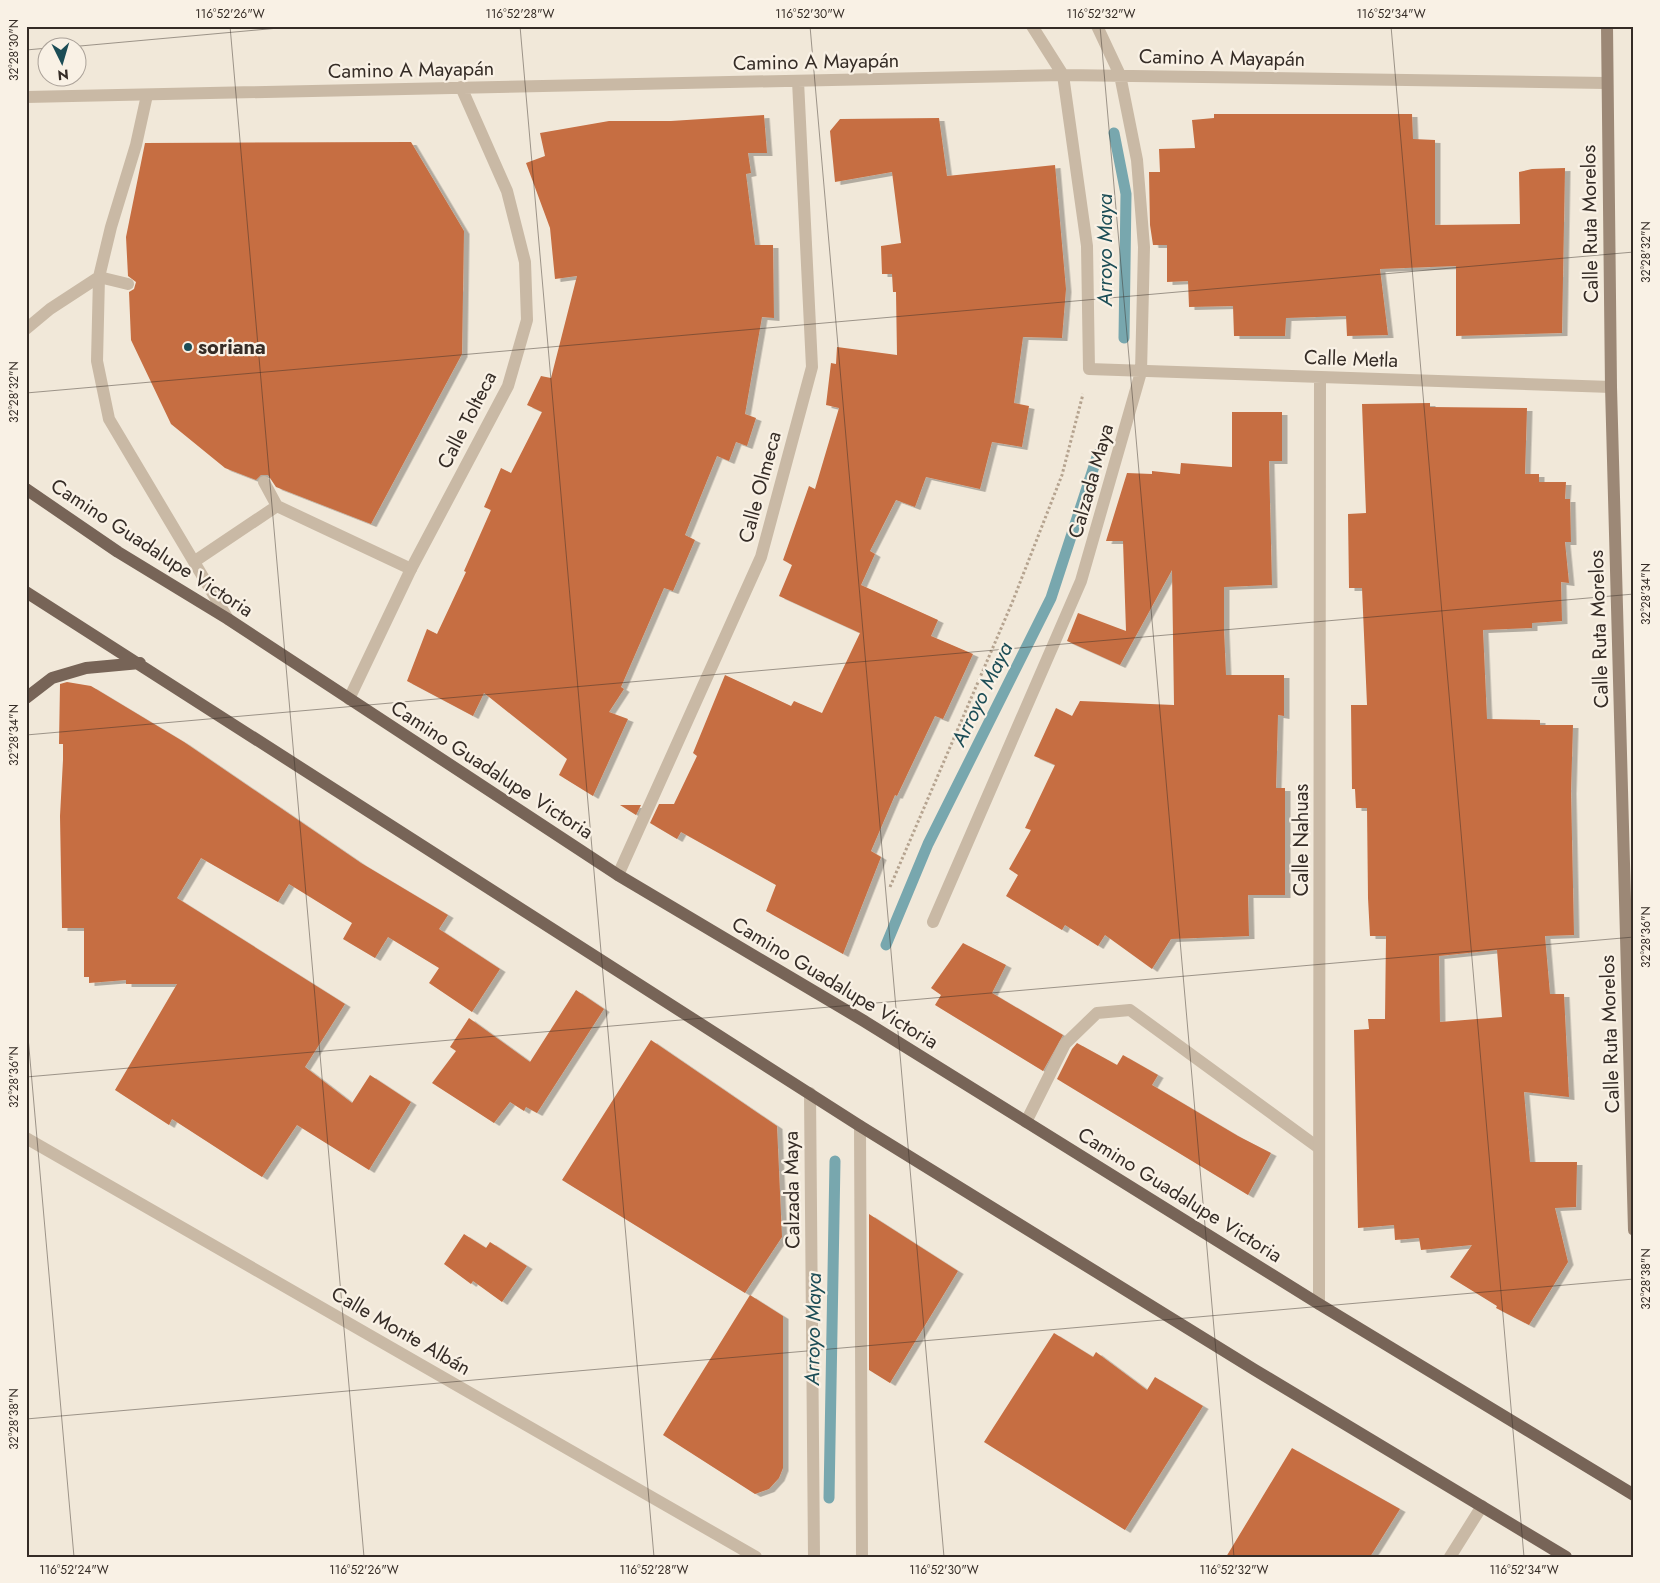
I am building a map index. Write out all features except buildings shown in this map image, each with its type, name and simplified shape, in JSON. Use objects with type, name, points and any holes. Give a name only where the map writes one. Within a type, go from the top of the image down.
[{"type":"main road","name":"Calle Ruta Morelos","points":[[1607,26],[1606,83],[1611,387],[1634,1230]]},
{"type":"main road","name":"Camino Guadalupe Victoria","points":[[26,489],[118,552],[228,619],[618,875],[864,1021],[1320,1304],[1634,1495]]},
{"type":"main road","points":[[26,592],[140,663],[860,1126],[1255,1370],[1566,1557]]},
{"type":"main road","points":[[26,698],[52,678],[86,668],[140,663]]},
{"type":"street","points":[[1032,26],[1063,76],[1088,246],[1089,369]]},
{"type":"street","name":"Calzada Maya","points":[[932,922],[1081,581],[1141,372],[1144,247],[1137,160],[1120,75],[1097,26]]},
{"type":"street","name":"Camino A Mayapán","points":[[26,97],[1120,75],[1606,83]]},
{"type":"street","name":"Calle Olmeca","points":[[618,875],[761,556],[812,367],[798,81]]},
{"type":"street","name":"Calle Tolteca","points":[[349,699],[411,569],[508,386],[527,320],[525,262],[507,191],[461,88]]},
{"type":"street","points":[[147,95],[136,146],[111,226],[100,277],[97,361],[109,419],[228,619]]},
{"type":"street","points":[[26,329],[50,310],[100,277],[128,284]]},
{"type":"street","name":"Calle Metla","points":[[1089,369],[1611,387]]},
{"type":"street","name":"Calle Nahuas","points":[[1320,377],[1320,1304]]},
{"type":"street","points":[[264,482],[277,506],[411,569]]},
{"type":"street","points":[[195,561],[277,506]]},
{"type":"street","points":[[1026,1122],[1065,1044],[1097,1013],[1130,1010],[1319,1148]]},
{"type":"street","name":"Calzada Maya","points":[[810,1093],[814,1557]]},
{"type":"street","points":[[860,1126],[862,1557]]},
{"type":"street","name":"Calle Monte Albán","points":[[26,1138],[756,1557]]},
{"type":"street","points":[[1450,1557],[1482,1506]]},
{"type":"path","name":"Calzada Maya","points":[[890,887],[1012,603],[1062,475],[1089,369]]},
{"type":"waterway","name":"Arroyo Maya","points":[[1114,133],[1126,194],[1124,338]]},
{"type":"waterway","name":"Arroyo Maya","points":[[886,945],[928,844],[1051,598],[1098,454]]},
{"type":"waterway","name":"Arroyo Maya","points":[[829,1498],[835,1161]]},
{"type":"place","name":"soriana","points":[[188,347]]}]
